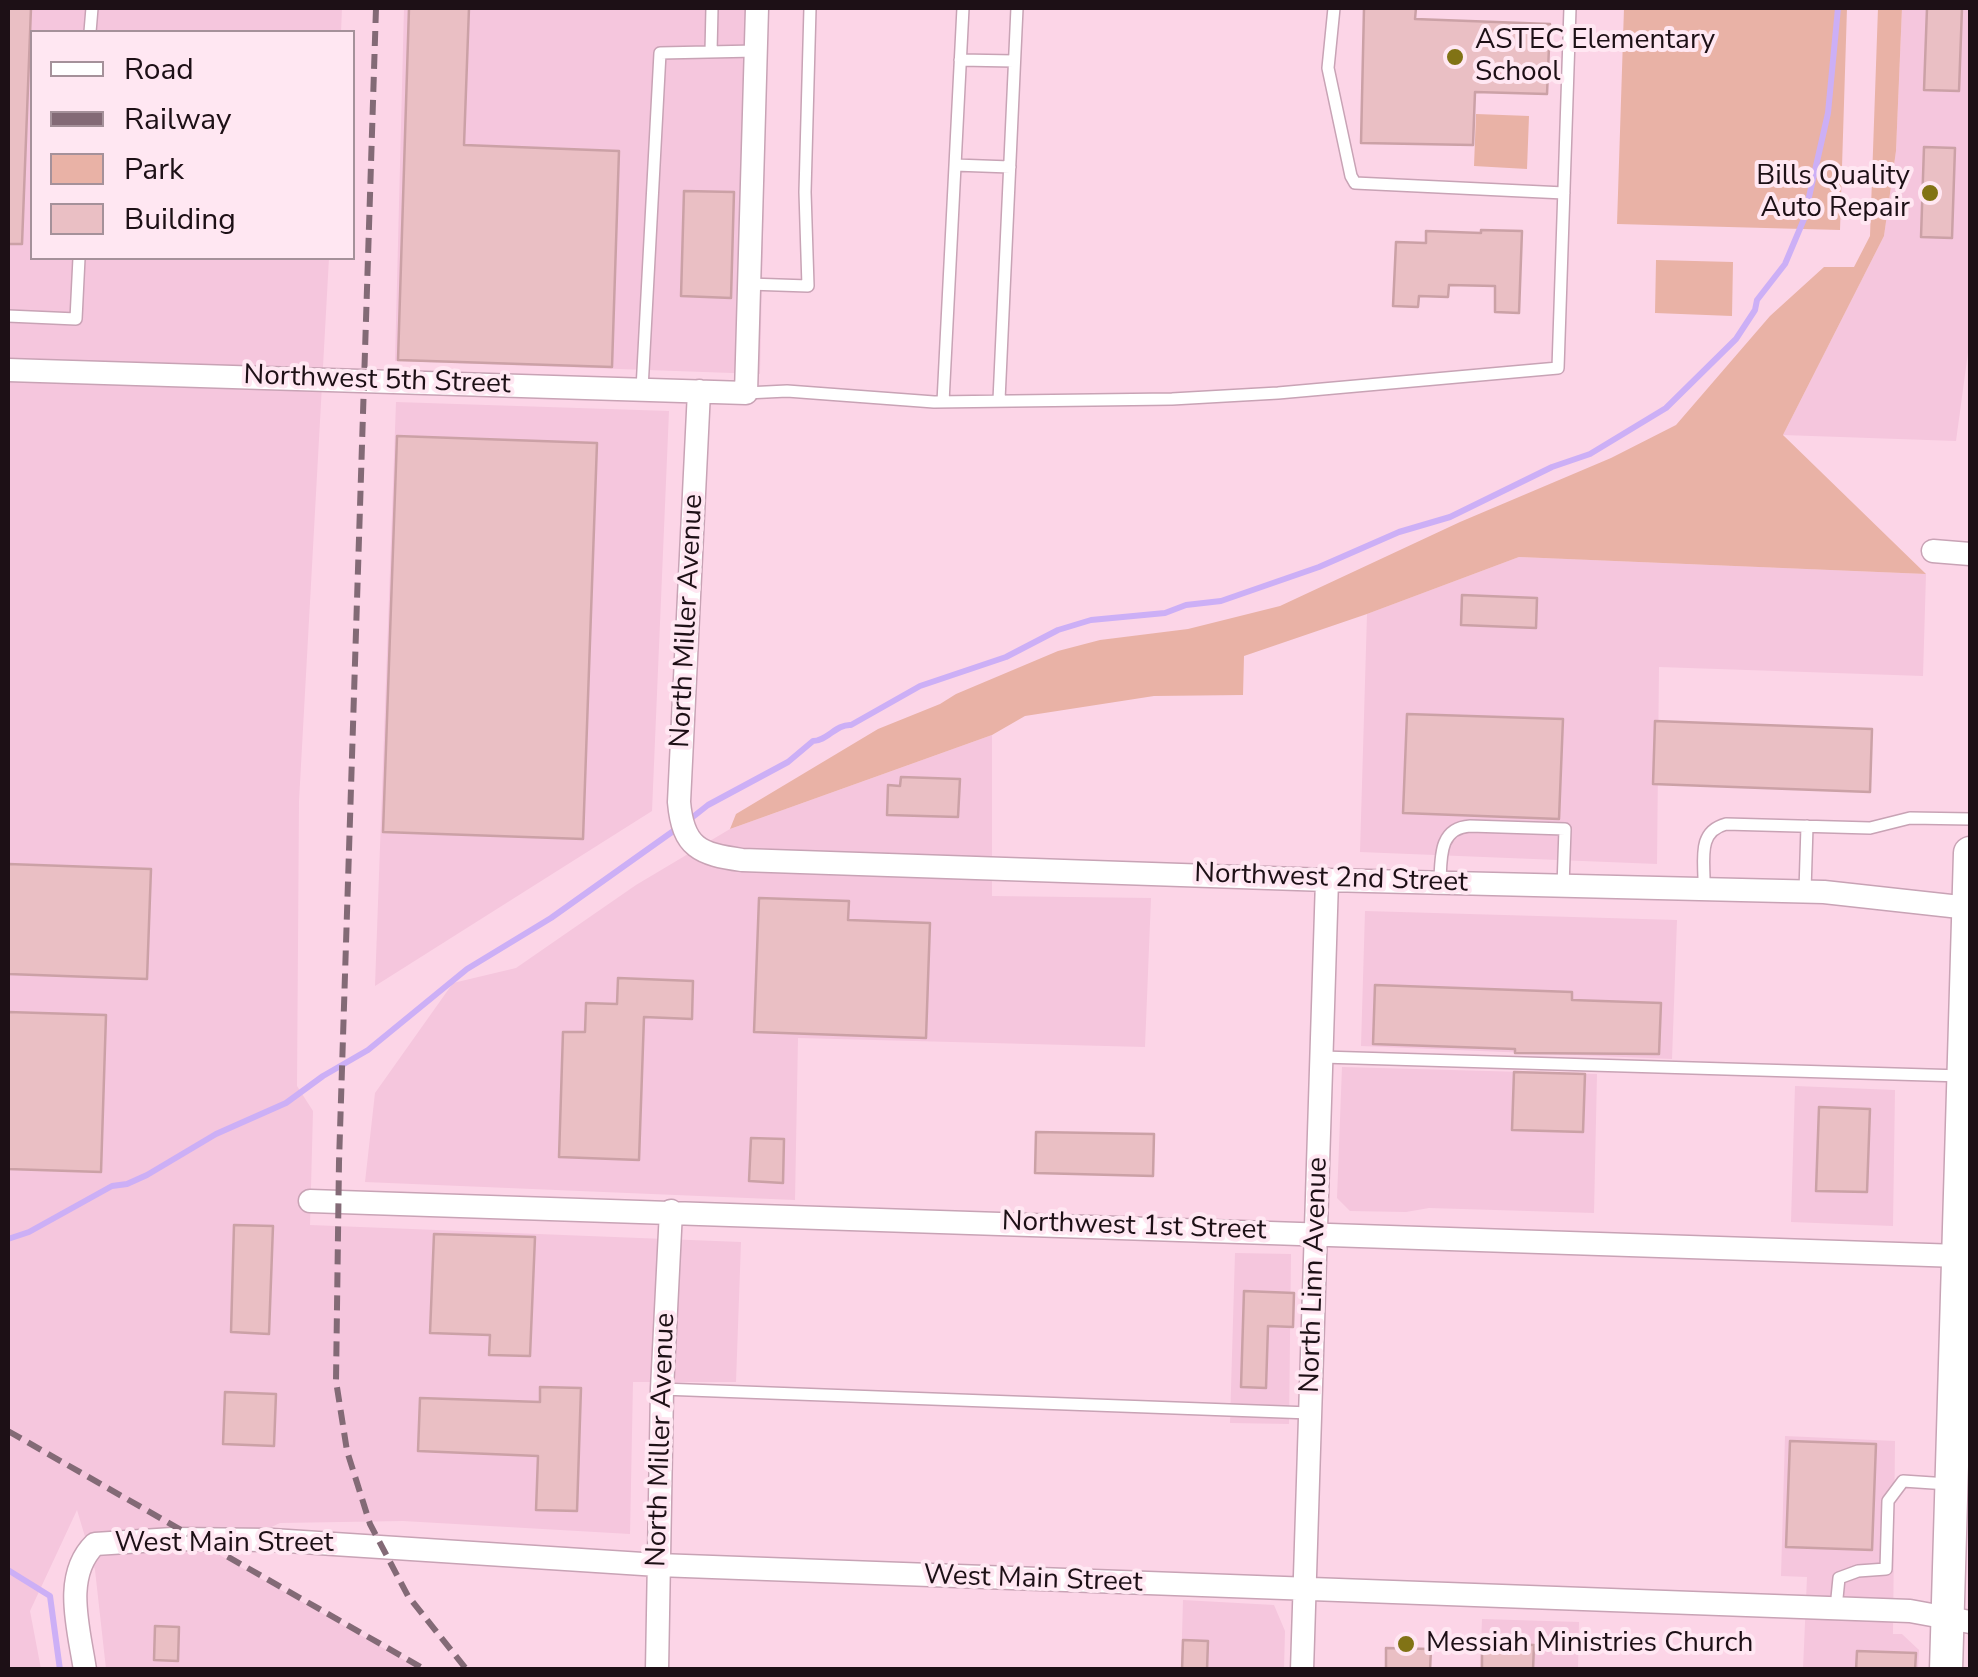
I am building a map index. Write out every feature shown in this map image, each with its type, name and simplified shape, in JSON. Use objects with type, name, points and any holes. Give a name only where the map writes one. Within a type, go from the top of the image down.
[{"type":"main road","points":[[1946,1670],[1959,1620],[1952,1485],[1962,1428],[1970,853]]},
{"type":"street","points":[[746,393],[757,8]]},
{"type":"street","name":"Northwest 5th Street","points":[[8,370],[746,393]]},
{"type":"street","name":"North Miller Avenue","points":[[690,840],[679,802],[699,391]]},
{"type":"street","points":[[1933,552],[1970,554]]},
{"type":"street","name":"Northwest 2nd Street","points":[[690,840],[704,853],[742,860],[1805,891],[1969,908]]},
{"type":"street","name":"North Linn Avenue","points":[[1302,1670],[1327,880]]},
{"type":"street","name":"Northwest 1st Street","points":[[310,1201],[1316,1234],[1963,1276]]},
{"type":"street","name":"North Miller Avenue","points":[[657,1670],[662,1389],[671,1211]]},
{"type":"street","name":"West Main Street","points":[[85,1670],[77,1620],[76,1574],[83,1558],[95,1544],[173,1539],[272,1540],[658,1565],[1910,1611],[1959,1620]]},
{"type":"lane","points":[[711,52],[712,8]]},
{"type":"lane","points":[[749,284],[808,286],[810,8]]},
{"type":"lane","points":[[943,402],[963,8]]},
{"type":"lane","points":[[999,400],[1017,8]]},
{"type":"lane","points":[[1334,8],[1328,68],[1355,183],[1564,193]]},
{"type":"lane","points":[[746,393],[787,391],[943,402],[1172,398],[1278,393],[1558,368],[1570,8]]},
{"type":"lane","points":[[642,390],[660,53],[756,51]]},
{"type":"lane","points":[[960,60],[1014,61]]},
{"type":"lane","points":[[955,165],[1010,167]]},
{"type":"lane","points":[[8,316],[76,319],[80,260]]},
{"type":"lane","points":[[1704,888],[1706,836],[1712,828],[1726,824],[1870,828],[1910,818],[1970,819]]},
{"type":"lane","points":[[1440,882],[1442,849],[1449,833],[1458,826],[1565,829],[1563,886]]},
{"type":"lane","points":[[1805,891],[1807,826]]},
{"type":"lane","points":[[1322,1058],[1964,1076]]},
{"type":"lane","points":[[662,1389],[1310,1413]]},
{"type":"lane","points":[[1836,1608],[1839,1578],[1858,1571],[1886,1569],[1888,1501],[1903,1481],[1952,1485]]},
{"type":"shaded area","points":[[8,8],[342,8],[341,30],[30,30],[30,260],[329,260],[299,801],[297,1086],[313,1111],[310,1225],[741,1242],[736,1382],[633,1382],[630,1534],[403,1521],[280,1523],[216,1553],[420,1669],[106,1669],[95,1570],[77,1510],[30,1611],[41,1669],[8,1670]]},
{"type":"shaded area","points":[[404,8],[768,8],[760,374],[395,361]]},
{"type":"shaded area","name":"Bills Quality Auto Repair","points":[[1902,8],[1970,8],[1970,338],[1956,441],[1783,435],[1884,236],[1896,151]]},
{"type":"shaded area","points":[[396,402],[669,411],[652,811],[375,986]]},
{"type":"shaded area","points":[[1519,557],[1926,574],[1923,676],[1659,667],[1657,864],[1360,852],[1367,614]]},
{"type":"shaded area","points":[[992,735],[992,896],[1151,898],[1145,1047],[798,1038],[795,1200],[365,1182],[375,1093],[453,983],[516,968],[636,885],[730,829]]},
{"type":"shaded area","points":[[1365,911],[1677,920],[1672,1059],[1361,1046]]},
{"type":"shaded area","points":[[1342,1067],[1597,1074],[1594,1213],[1429,1208],[1406,1212],[1350,1211],[1337,1198]]},
{"type":"shaded area","points":[[1795,1086],[1895,1090],[1893,1226],[1791,1222]]},
{"type":"shaded area","points":[[1235,1253],[1291,1254],[1289,1424],[1230,1423]]},
{"type":"shaded area","points":[[1785,1436],[1895,1441],[1893,1634],[1902,1634],[1919,1650],[1918,1669],[1803,1669],[1807,1577],[1781,1576]]},
{"type":"shaded area","points":[[1183,1600],[1274,1605],[1285,1631],[1284,1669],[1181,1670]]},
{"type":"shaded area","points":[[1482,1619],[1579,1622],[1578,1669],[1480,1670]]},
{"type":"green space","points":[[1624,8],[1847,8],[1840,230],[1617,224]]},
{"type":"green space","points":[[1878,8],[1902,8],[1896,151],[1884,236],[1783,435],[1926,574],[1519,557],[1244,656],[1243,695],[1154,696],[1025,716],[992,735],[730,829],[736,814],[878,729],[956,694],[1058,651],[1100,640],[1188,629],[1280,606],[1676,425],[1770,316],[1824,267],[1854,267],[1870,236]]},
{"type":"green space","points":[[1476,114],[1529,116],[1527,169],[1474,166]]},
{"type":"green space","points":[[1656,260],[1733,262],[1732,316],[1655,313]]},
{"type":"building","points":[[8,8],[31,8],[22,244],[8,244]]},
{"type":"building","points":[[409,8],[469,8],[464,145],[619,151],[612,367],[398,360]]},
{"type":"building","name":"ASTEC Elementary School","points":[[1364,8],[1416,8],[1415,19],[1550,24],[1547,94],[1475,92],[1473,145],[1361,143]]},
{"type":"building","points":[[1927,8],[1962,8],[1959,91],[1924,90]]},
{"type":"building","points":[[1924,147],[1955,148],[1952,238],[1921,237]]},
{"type":"building","points":[[684,191],[734,192],[731,298],[681,296]]},
{"type":"building","points":[[1426,231],[1522,231],[1519,313],[1495,312],[1495,286],[1449,285],[1448,297],[1419,296],[1418,307],[1393,306],[1396,242],[1426,243]]},
{"type":"building","points":[[397,436],[597,443],[583,839],[383,832]]},
{"type":"building","points":[[1462,595],[1537,598],[1536,628],[1461,625]]},
{"type":"building","points":[[1407,714],[1563,719],[1559,819],[1403,813]]},
{"type":"building","points":[[1655,721],[1872,729],[1870,792],[1653,784]]},
{"type":"building","points":[[901,777],[960,779],[958,817],[887,815],[888,785],[900,786]]},
{"type":"building","points":[[8,864],[151,869],[147,979],[8,974]]},
{"type":"building","points":[[759,898],[849,901],[848,920],[930,923],[926,1038],[754,1032]]},
{"type":"building","points":[[618,978],[693,981],[692,1019],[644,1017],[639,1160],[559,1157],[563,1032],[585,1032],[586,1003],[617,1004]]},
{"type":"building","points":[[1375,985],[1572,992],[1572,1000],[1661,1003],[1659,1054],[1515,1053],[1515,1049],[1373,1044]]},
{"type":"building","points":[[8,1012],[106,1015],[101,1172],[8,1169]]},
{"type":"building","points":[[1514,1072],[1585,1074],[1583,1132],[1512,1130]]},
{"type":"building","points":[[1819,1107],[1870,1109],[1867,1192],[1816,1191]]},
{"type":"building","points":[[1036,1132],[1154,1134],[1153,1176],[1035,1173]]},
{"type":"building","points":[[751,1138],[784,1139],[783,1183],[749,1181]]},
{"type":"building","points":[[234,1225],[273,1226],[269,1334],[231,1332]]},
{"type":"building","points":[[434,1234],[535,1237],[530,1356],[489,1355],[490,1335],[430,1333]]},
{"type":"building","points":[[1244,1291],[1294,1293],[1293,1327],[1268,1326],[1266,1388],[1241,1387]]},
{"type":"building","points":[[540,1387],[581,1388],[577,1511],[536,1510],[538,1456],[418,1451],[420,1398],[540,1402]]},
{"type":"building","points":[[225,1392],[276,1394],[274,1446],[223,1444]]},
{"type":"building","points":[[1790,1441],[1876,1444],[1872,1550],[1786,1547]]},
{"type":"building","points":[[155,1626],[179,1627],[178,1661],[154,1660]]},
{"type":"building","points":[[1183,1640],[1208,1641],[1207,1670],[1182,1670]]},
{"type":"building","points":[[1482,1643],[1534,1645],[1533,1670],[1482,1670]]},
{"type":"building","points":[[1386,1648],[1431,1649],[1430,1670],[1386,1670]]},
{"type":"building","points":[[1857,1651],[1916,1653],[1915,1670],[1856,1670]]},
{"type":"waterway","points":[[689,820],[708,805],[788,762],[813,741],[851,725],[920,686],[1006,657],[1058,630],[1091,620],[1165,613],[1186,605],[1221,601],[1319,567],[1399,532],[1450,517],[1552,467],[1590,454],[1666,408],[1736,339],[1757,300],[1785,264],[1804,219],[1828,113],[1838,8]]},
{"type":"waterway","points":[[8,1239],[29,1232],[112,1186],[147,1175],[216,1134],[286,1103],[368,1050],[467,969],[551,918],[679,827]]},
{"type":"waterway","points":[[8,1570],[50,1596],[60,1670]]},
{"type":"railway","points":[[376,8],[339,1162],[336,1381],[347,1451],[370,1524],[408,1596],[467,1670]]},
{"type":"railway","points":[[8,1431],[426,1670]]},
{"type":"place","name":"ASTEC Elementary School","points":[[1455,57]]},
{"type":"place","name":"Bills Quality Auto Repair","points":[[1930,193]]},
{"type":"place","name":"Messiah Ministries Church","points":[[1406,1644]]}]
